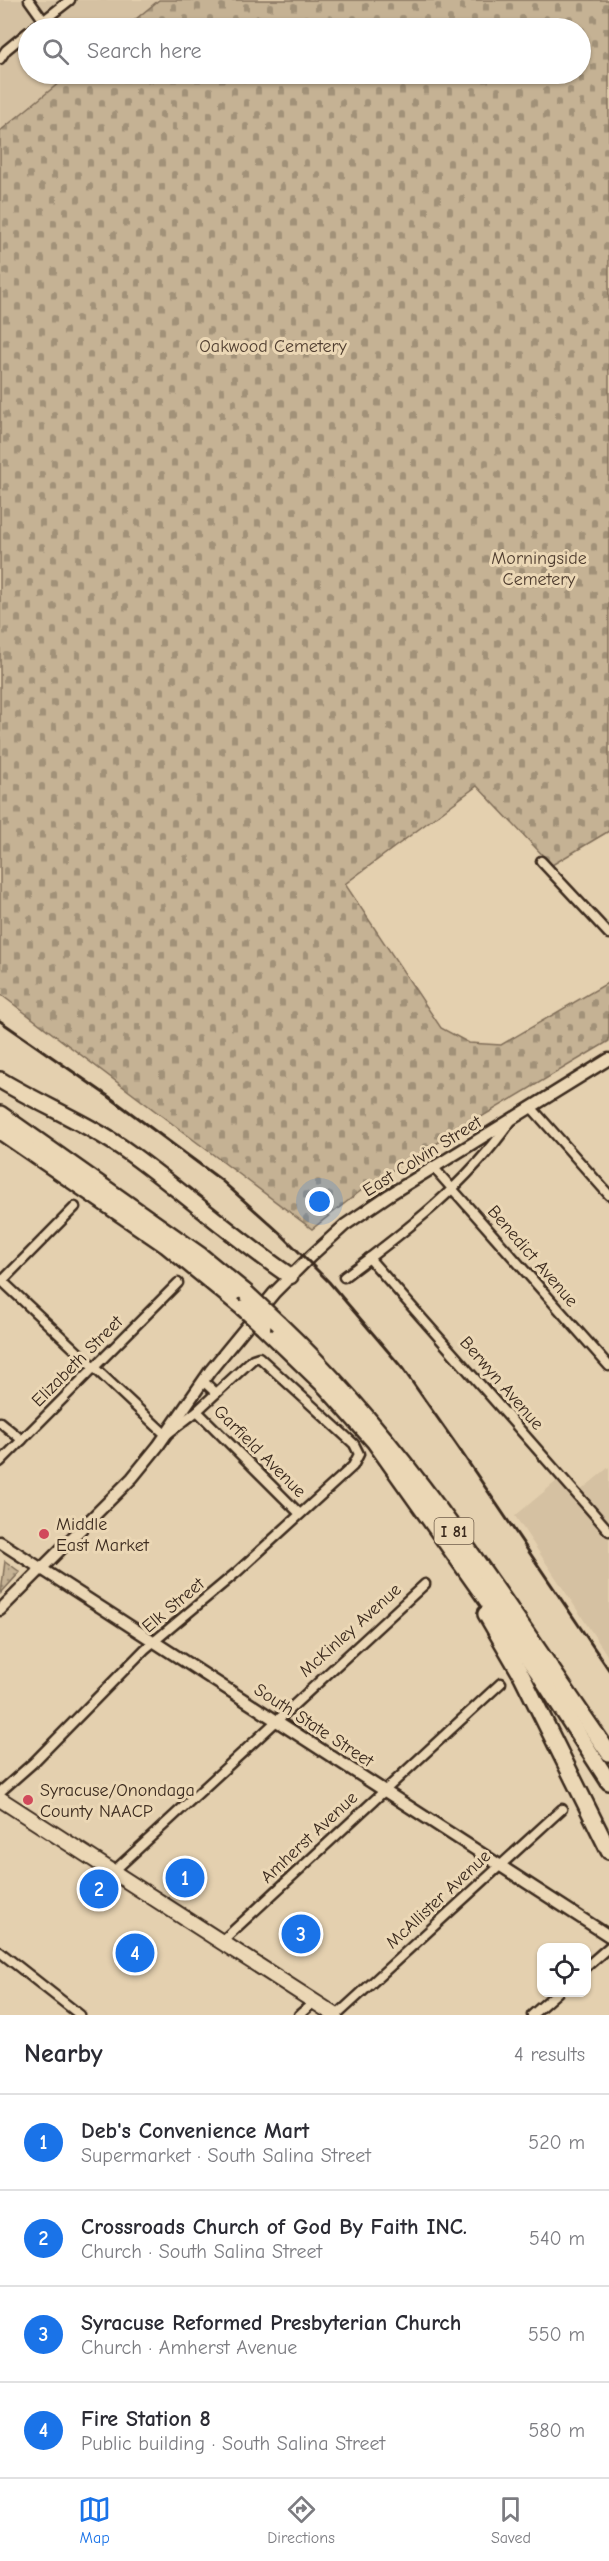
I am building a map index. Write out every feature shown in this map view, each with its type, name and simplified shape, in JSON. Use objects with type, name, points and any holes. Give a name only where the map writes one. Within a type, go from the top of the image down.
[{"type":"highway","points":[[0,1080],[95,1130],[131,1154],[259,1255],[290,1276]]},
{"type":"highway","name":"I 81","points":[[0,1114],[201,1256],[245,1292],[311,1354],[404,1461],[609,1753]]},
{"type":"highway","name":"I 81","points":[[0,1131],[166,1245],[243,1308],[326,1387],[368,1435],[538,1672],[609,1782]]},
{"type":"highway","points":[[446,1544],[522,1676],[609,1851]]},
{"type":"main road","points":[[0,1799],[336,2015]]},
{"type":"street","points":[[29,0],[42,18]]},
{"type":"street","points":[[48,18],[70,0]]},
{"type":"street","points":[[0,59],[6,50],[18,40]]},
{"type":"street","points":[[541,861],[609,934]]},
{"type":"street","name":"East Colvin Street","points":[[0,1610],[132,1478],[166,1435],[203,1381],[274,1293],[345,1225],[433,1167],[609,1059]]},
{"type":"street","points":[[531,1107],[609,1195]]},
{"type":"street","name":"East Colvin Street","points":[[344,1277],[453,1190],[489,1151],[514,1118]]},
{"type":"street","name":"Benedict Avenue","points":[[433,1167],[609,1366]]},
{"type":"street","points":[[75,1207],[1,1280],[166,1435]]},
{"type":"street","name":"Berwyn Avenue","points":[[369,1258],[609,1531]]},
{"type":"street","name":"Elizabeth Street","points":[[0,1462],[177,1284]]},
{"type":"street","name":"East Colvin Street","points":[[166,1435],[197,1411],[253,1359],[259,1357],[354,1444]]},
{"type":"street","points":[[203,1381],[216,1393]]},
{"type":"street","name":"Garfield Avenue","points":[[197,1411],[300,1514]]},
{"type":"street","points":[[0,1422],[22,1440]]},
{"type":"street","name":"Elk Street","points":[[0,1792],[154,1642],[353,1466],[359,1454],[354,1444]]},
{"type":"street","name":"South State Street","points":[[0,1542],[609,1936]]},
{"type":"street","name":"McKinley Avenue","points":[[113,1872],[426,1584]]},
{"type":"street","name":"Amherst Avenue","points":[[221,1942],[501,1683]]},
{"type":"street","name":"McAllister Avenue","points":[[336,2015],[562,1809]]},
{"type":"street","points":[[591,1963],[609,1947]]},
{"type":"street","points":[[0,1952],[80,2015]]},
{"type":"street","points":[[532,2015],[552,1997]]},
{"type":"street","points":[[299,2015],[314,2002]]},
{"type":"shaded area","points":[[0,0],[159,0],[137,18],[18,18],[18,84],[58,84],[0,131]]},
{"type":"shaded area","points":[[609,1467],[609,1658],[515,1516],[558,1480],[573,1497]]},
{"type":"green space","name":"Oakwood Cemetery","points":[[159,0],[609,0],[609,831],[552,865],[477,786],[345,884],[441,1028],[469,1043],[501,1045],[609,982],[609,1041],[372,1182],[312,1229],[0,994],[0,131],[58,84],[591,84],[591,18],[137,18]]},
{"type":"green space","points":[[5,1561],[20,1572],[1,1593]]},
{"type":"railway","points":[[0,1021],[108,1096],[221,1180],[280,1233],[329,1282],[403,1369],[609,1670]]},
{"type":"place","name":"Middle East Market","points":[[44,1534]]},
{"type":"place","name":"Syracuse/Onondaga County NAACP","points":[[28,1800]]},
{"type":"place","name":"Deb's Convenience Mart","points":[[185,1878]]},
{"type":"place","name":"Crossroads Church of God By Faith INC.","points":[[99,1889]]},
{"type":"place","name":"Syracuse Reformed Presbyterian Church","points":[[301,1934]]},
{"type":"place","name":"Fire Station 8","points":[[135,1953]]},
{"type":"park label","name":"Morningside Cemetery","points":[[539,568]]}]
